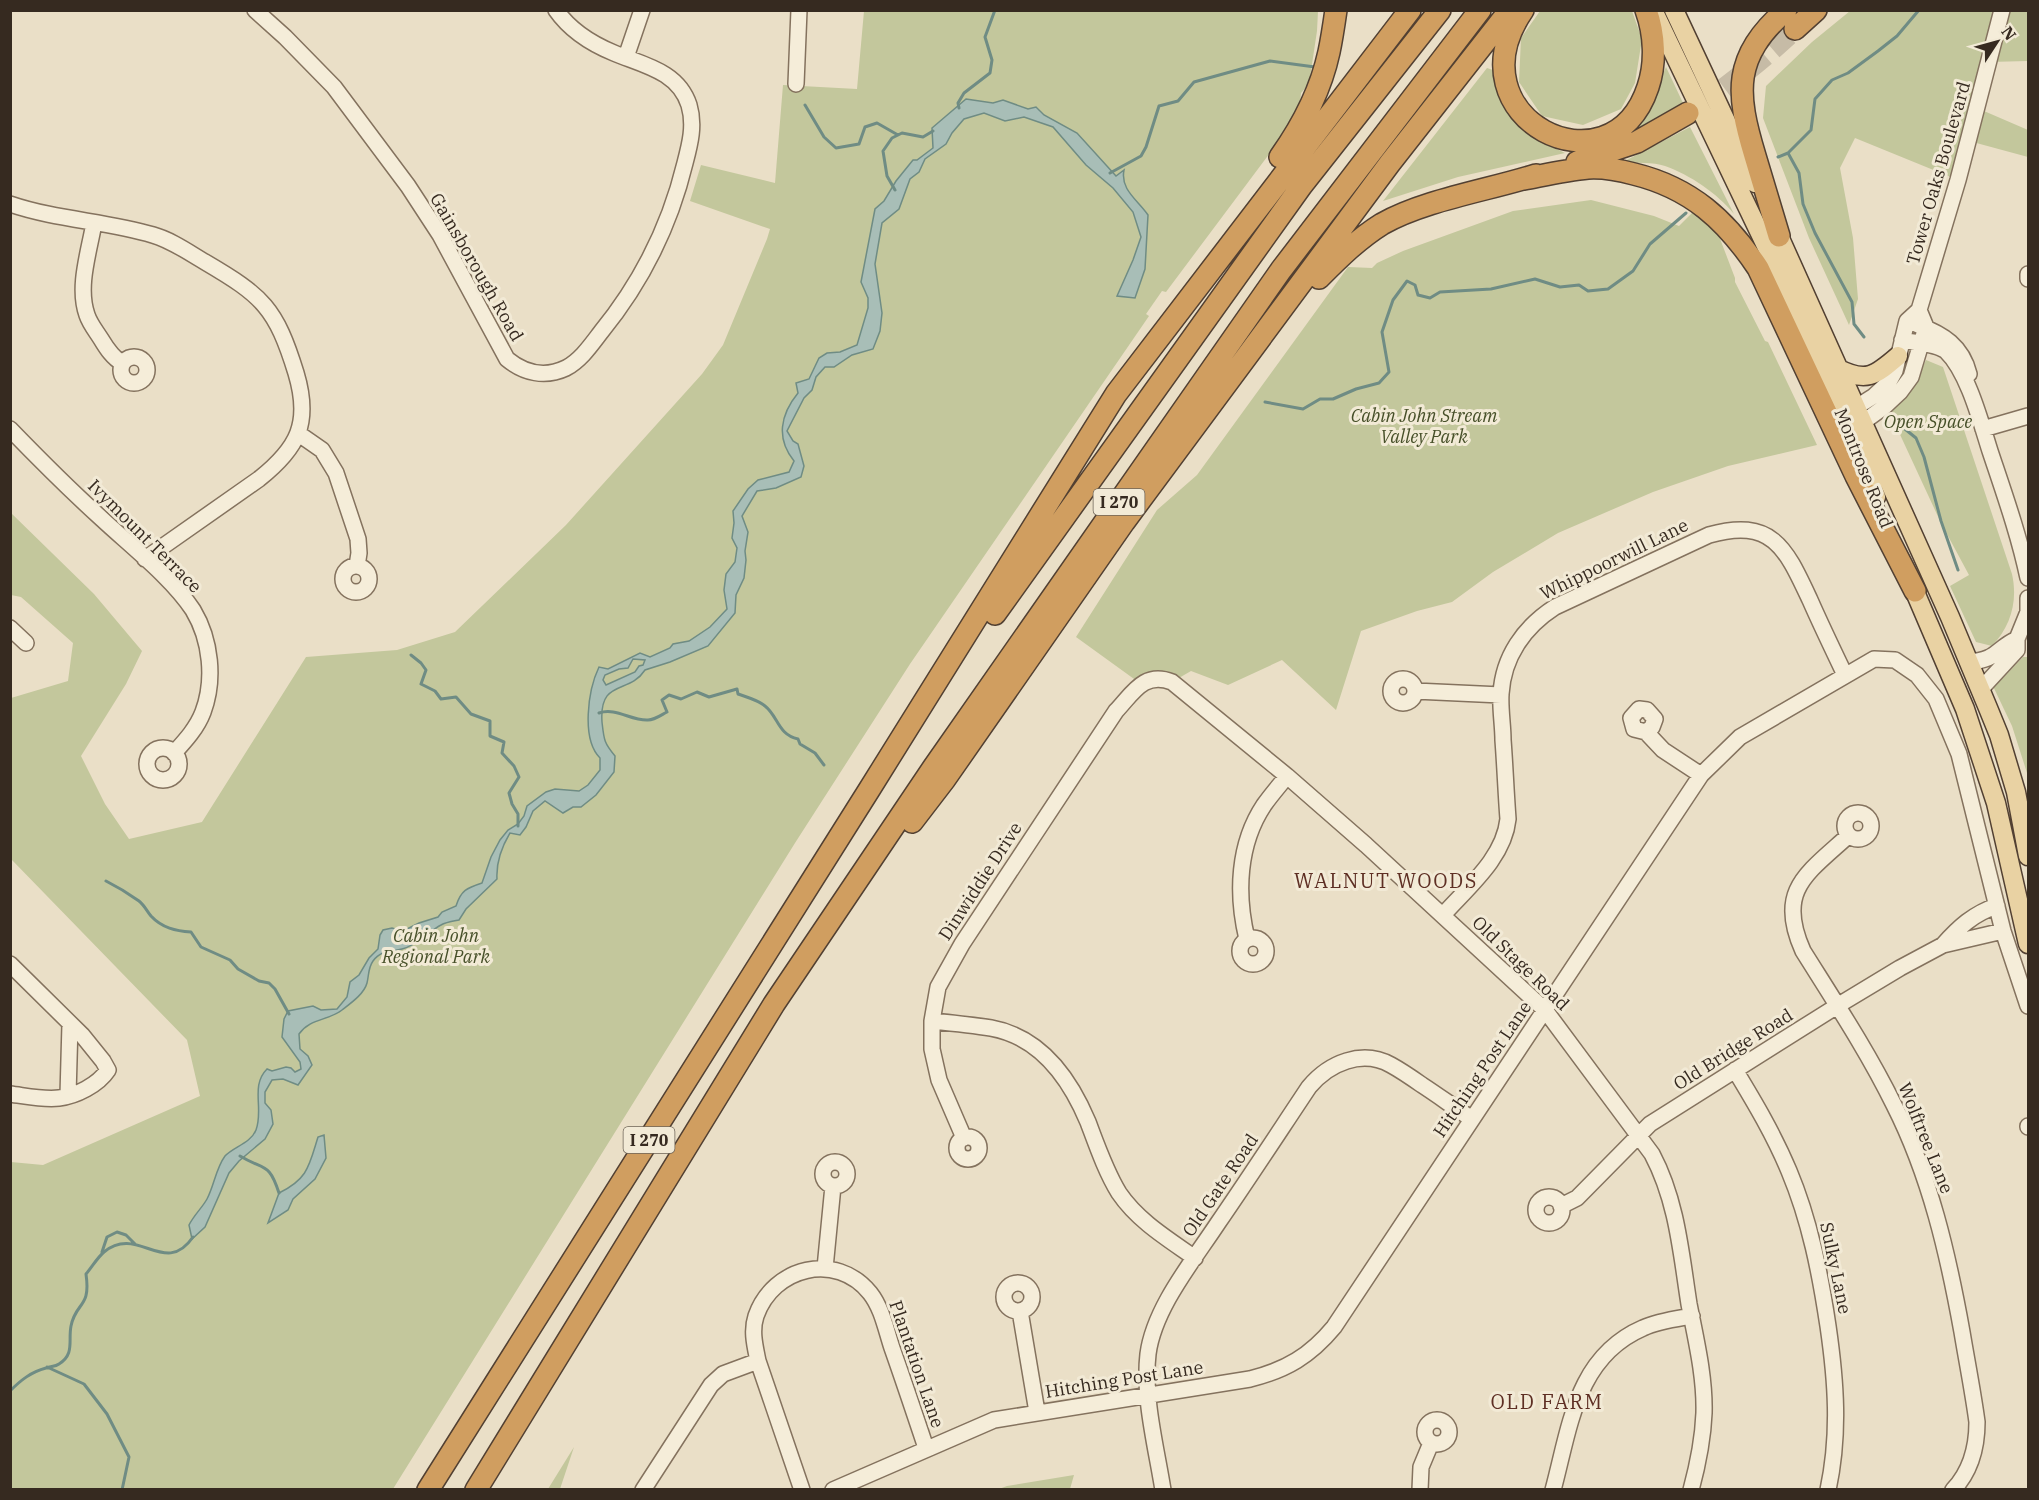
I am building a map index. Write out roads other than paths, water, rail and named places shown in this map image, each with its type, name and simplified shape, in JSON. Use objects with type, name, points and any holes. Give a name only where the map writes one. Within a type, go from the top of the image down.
[{"type":"highway","points":[[1201,281],[1214,251],[1300,128],[1329,53],[1336,10]]},
{"type":"highway","name":"I 270","points":[[428,1490],[1116,394],[1410,10]]},
{"type":"highway","name":"I 270","points":[[869,790],[1302,185],[1440,10]]},
{"type":"highway","name":"I 270","points":[[476,1490],[774,1004],[933,768],[1281,270],[1479,10]]},
{"type":"highway","name":"I 270","points":[[774,1004],[945,779],[1124,522],[1390,163],[1510,10]]},
{"type":"highway","points":[[1524,10],[1505,53],[1508,90],[1516,106],[1535,128],[1563,139],[1589,140],[1613,133],[1627,122],[1645,96],[1651,79],[1653,47],[1652,31],[1646,10]]},
{"type":"highway","points":[[1779,236],[1745,122],[1741,86],[1750,53],[1772,23],[1791,20],[1816,10]]},
{"type":"highway","points":[[1271,326],[1359,239],[1384,223],[1413,210],[1524,179],[1637,142],[1688,113]]},
{"type":"highway","points":[[1524,179],[1589,168],[1614,169],[1641,176],[1670,186],[1700,202],[1738,238],[1758,268],[1856,476],[1915,591]]},
{"type":"main road","name":"Montrose Road","points":[[1653,10],[1981,689],[1999,735],[2016,792],[2028,856]]},
{"type":"main road","name":"Montrose Road","points":[[1674,10],[1838,368],[1853,420],[1915,591],[1965,709],[1996,803],[2028,944]]},
{"type":"main road","points":[[1838,368],[1851,375],[1867,377],[1880,372],[1900,348]]},
{"type":"street","name":"Gainsborough Road","points":[[255,10],[334,87],[424,210],[507,359],[524,371],[534,373],[554,372],[568,366],[588,348],[616,314],[652,252],[672,207],[681,179],[692,128],[691,114],[685,96],[676,83],[660,71],[590,41],[568,24],[556,10]]},
{"type":"street","points":[[626,57],[642,10]]},
{"type":"street","points":[[796,84],[799,10]]},
{"type":"street","name":"Tower Oaks Boulevard","points":[[1919,310],[1961,172],[2002,10]]},
{"type":"street","points":[[10,204],[38,213],[139,231],[162,238],[233,278],[256,296],[278,324],[296,375],[302,409],[299,434],[276,465],[145,559]]},
{"type":"street","points":[[94,223],[83,286],[85,307],[91,323],[104,344],[122,363]]},
{"type":"street","points":[[1919,310],[1926,327],[1911,377],[1900,392],[1853,420],[1888,382],[1895,370],[1907,321],[1919,310]]},
{"type":"street","points":[[1907,321],[1948,338],[1960,352],[1969,371],[1970,392]]},
{"type":"street","points":[[1900,348],[1921,344],[1939,347],[1957,367],[1970,392],[2024,541],[2028,578]]},
{"type":"street","points":[[1983,429],[2028,416]]},
{"type":"street","name":"Ivymount Terrace","points":[[10,429],[145,559],[179,593],[193,611],[205,638],[210,664],[209,687],[203,713],[190,735],[174,753]]},
{"type":"street","points":[[299,434],[322,450],[336,473],[358,539],[357,566]]},
{"type":"street","name":"Whippoorwill Lane","points":[[1443,915],[1494,856],[1505,837],[1508,819],[1501,694],[1504,673],[1513,650],[1526,632],[1541,616],[1555,607],[1708,536],[1732,530],[1749,530],[1769,538],[1789,556],[1845,675]]},
{"type":"street","points":[[1981,689],[2017,650],[2028,612],[2028,598]]},
{"type":"street","points":[[10,628],[26,643]]},
{"type":"street","points":[[1968,662],[1983,661],[1992,657],[2008,643],[2022,635]]},
{"type":"street","name":"Hitching Post Lane","points":[[833,1490],[994,1420],[1250,1379],[1273,1373],[1308,1353],[1334,1327],[1701,775],[1740,736],[1875,659],[1895,660],[1917,675],[1936,699],[1959,754],[2003,931],[2028,1006]]},
{"type":"street","name":"Old Stage Road","points":[[1155,678],[1172,682],[1287,776],[1443,915],[1545,1010],[1638,1135],[1663,1176],[1668,1191],[1677,1228],[1700,1365],[1704,1411],[1697,1466],[1691,1490]]},
{"type":"street","name":"Dinwiddie Drive","points":[[964,1138],[935,1064],[931,1035],[938,987],[968,934],[1105,726],[1141,684],[1155,678]]},
{"type":"street","points":[[1415,691],[1501,694]]},
{"type":"street","points":[[1646,732],[1663,750],[1701,775]]},
{"type":"street","points":[[1247,939],[1241,903],[1242,862],[1259,814],[1287,776]]},
{"type":"street","name":"Wolftree Lane","points":[[1848,836],[1802,880],[1794,899],[1792,916],[1795,934],[1803,951],[1870,1059],[1906,1130],[1926,1182],[1950,1268],[1977,1422],[1974,1454],[1953,1490]]},
{"type":"street","name":"Old Bridge Road","points":[[1943,945],[1958,927],[1987,909],[1997,906]]},
{"type":"street","name":"Old Bridge Road","points":[[1561,1206],[1577,1198],[1650,1124],[1838,1006],[1943,945],[2003,931]]},
{"type":"street","points":[[10,1094],[58,1098],[94,1084],[108,1070],[90,1044],[13,971]]},
{"type":"street","points":[[932,1021],[993,1028],[1037,1049],[1049,1059],[1060,1071],[1078,1099],[1110,1177],[1128,1206],[1142,1220],[1195,1258]]},
{"type":"street","points":[[68,1095],[70,1024]]},
{"type":"street","name":"Old Gate Road","points":[[1163,1490],[1148,1396],[1148,1359],[1153,1331],[1166,1304],[1195,1258],[1309,1087],[1322,1073],[1339,1063],[1360,1058],[1379,1060],[1390,1064],[1472,1119]]},
{"type":"street","name":"Sulky Lane","points":[[1736,1070],[1764,1118],[1790,1173],[1816,1257],[1835,1367],[1837,1393],[1834,1455],[1828,1490]]},
{"type":"street","points":[[802,1490],[758,1361],[754,1344],[754,1327],[756,1316],[764,1300],[777,1285],[795,1274],[810,1269],[825,1268],[833,1186]]},
{"type":"street","name":"Plantation Lane","points":[[825,1268],[847,1276],[863,1287],[876,1302],[926,1449]]},
{"type":"street","points":[[1020,1311],[1037,1412]]},
{"type":"street","points":[[1553,1490],[1578,1396],[1596,1364],[1622,1339],[1644,1327],[1692,1316]]},
{"type":"street","points":[[632,1490],[641,1490],[711,1384],[723,1374],[758,1361]]},
{"type":"street","points":[[1420,1490],[1421,1467],[1431,1443]]},
{"type":"water","points":[[966,99],[993,103],[1003,100],[1028,109],[1036,107],[1044,115],[1077,133],[1116,176],[1124,170],[1123,177],[1127,189],[1148,215],[1145,269],[1135,298],[1117,296],[1141,237],[1133,212],[1113,188],[1086,165],[1053,127],[1024,117],[1005,121],[984,113],[964,119],[946,144],[925,159],[919,172],[910,179],[899,209],[882,223],[875,264],[882,313],[880,331],[873,349],[852,355],[834,367],[825,367],[816,377],[812,390],[804,398],[787,431],[793,441],[798,444],[804,466],[801,477],[776,488],[757,491],[742,516],[748,532],[746,560],[744,578],[736,595],[735,613],[708,646],[645,670],[638,678],[616,689],[605,699],[602,708],[602,722],[604,737],[615,756],[614,772],[596,795],[581,807],[573,807],[563,813],[545,801],[533,811],[520,835],[510,833],[500,855],[497,879],[466,909],[459,920],[441,925],[408,947],[376,957],[369,969],[367,983],[357,998],[337,1014],[314,1022],[303,1029],[299,1034],[300,1049],[308,1056],[312,1065],[298,1085],[283,1079],[272,1080],[265,1092],[265,1103],[271,1110],[273,1124],[265,1139],[239,1161],[229,1173],[205,1227],[192,1239],[189,1225],[207,1199],[222,1161],[228,1153],[246,1142],[256,1130],[259,1114],[258,1090],[262,1076],[267,1069],[272,1071],[286,1067],[295,1072],[301,1069],[300,1062],[282,1037],[284,1019],[288,1011],[313,1006],[321,1010],[337,1009],[347,997],[350,982],[359,975],[369,958],[378,949],[383,930],[407,929],[438,917],[442,912],[456,906],[465,890],[482,883],[500,840],[508,830],[518,824],[527,806],[546,792],[555,789],[579,791],[588,785],[600,770],[600,758],[594,750],[588,727],[589,701],[599,667],[608,669],[640,653],[650,657],[670,648],[673,644],[689,641],[710,627],[727,609],[724,590],[726,574],[735,562],[737,548],[732,538],[733,511],[748,489],[758,480],[789,472],[794,461],[784,444],[783,427],[787,410],[798,393],[796,383],[809,379],[819,358],[827,353],[840,352],[857,345],[868,308],[868,298],[861,282],[875,209],[884,201],[913,160],[917,160],[933,148],[932,128]],"holes":[[[633,659],[645,660],[635,672],[606,685],[603,680],[605,675],[628,668]]]},
{"type":"water","points":[[324,1135],[326,1158],[315,1179],[293,1199],[288,1210],[268,1223],[279,1193],[302,1177],[318,1137]]},
{"type":"waterway","points":[[959,108],[958,103],[964,93],[990,73],[992,60],[985,37],[995,10]]},
{"type":"waterway","points":[[1778,157],[1788,153],[1811,130],[1815,99],[1832,80],[1848,73],[1897,36],[1919,10]]},
{"type":"waterway","points":[[1110,173],[1141,156],[1159,106],[1178,101],[1194,82],[1270,61],[1315,67]]},
{"type":"waterway","points":[[805,105],[824,137],[836,148],[859,144],[865,127],[877,123],[898,135]]},
{"type":"waterway","points":[[895,190],[887,176],[883,151],[892,138],[902,133],[923,137],[933,131]]},
{"type":"waterway","points":[[1788,153],[1799,173],[1803,204],[1815,233],[1852,302],[1854,324],[1864,337]]},
{"type":"waterway","points":[[1265,402],[1303,409],[1320,399],[1333,399],[1356,389],[1379,383],[1389,372],[1382,332],[1393,300],[1407,281],[1415,285],[1418,295],[1430,298],[1440,292],[1491,289],[1535,279],[1560,287],[1579,285],[1588,291],[1608,289],[1633,271],[1650,244],[1686,213]]},
{"type":"waterway","points":[[1900,425],[1916,438],[1924,457],[1941,521],[1958,570]]},
{"type":"waterway","points":[[411,655],[426,670],[421,684],[435,691],[441,699],[456,697],[471,714],[490,721],[490,736],[504,742],[502,753],[514,766],[519,777],[509,793],[518,814],[518,826]]},
{"type":"waterway","points":[[599,713],[611,712],[651,720],[667,712],[662,700],[669,695],[681,699],[697,692],[709,697],[737,689],[738,694],[765,706],[786,734],[798,739],[800,744],[815,753],[824,765]]},
{"type":"waterway","points":[[106,881],[139,901],[160,923],[175,930],[191,932],[201,947],[230,960],[238,969],[259,981],[269,983],[289,1014]]},
{"type":"waterway","points":[[240,1156],[265,1168],[272,1176],[279,1193]]},
{"type":"waterway","points":[[102,1252],[107,1237],[117,1232],[126,1235],[135,1244]]},
{"type":"waterway","points":[[10,1391],[31,1374],[57,1365],[67,1356],[73,1318],[85,1299],[86,1274],[104,1252],[116,1245],[128,1244],[172,1253],[183,1248],[193,1237]]},
{"type":"waterway","points":[[47,1367],[84,1384],[107,1414],[129,1457],[122,1490]]},
{"type":"tunnel","points":[[1699,106],[1772,50],[1795,29]]},
{"type":"district","name":"WALNUT WOODS","points":[[1386,880]]},
{"type":"district","name":"OLD FARM","points":[[1547,1401]]},
{"type":"park label","name":"Open Space","points":[[1928,421]]},
{"type":"park label","name":"Cabin John Stream Valley Park","points":[[1424,425]]},
{"type":"park label","name":"Cabin John Regional Park","points":[[436,945]]}]
